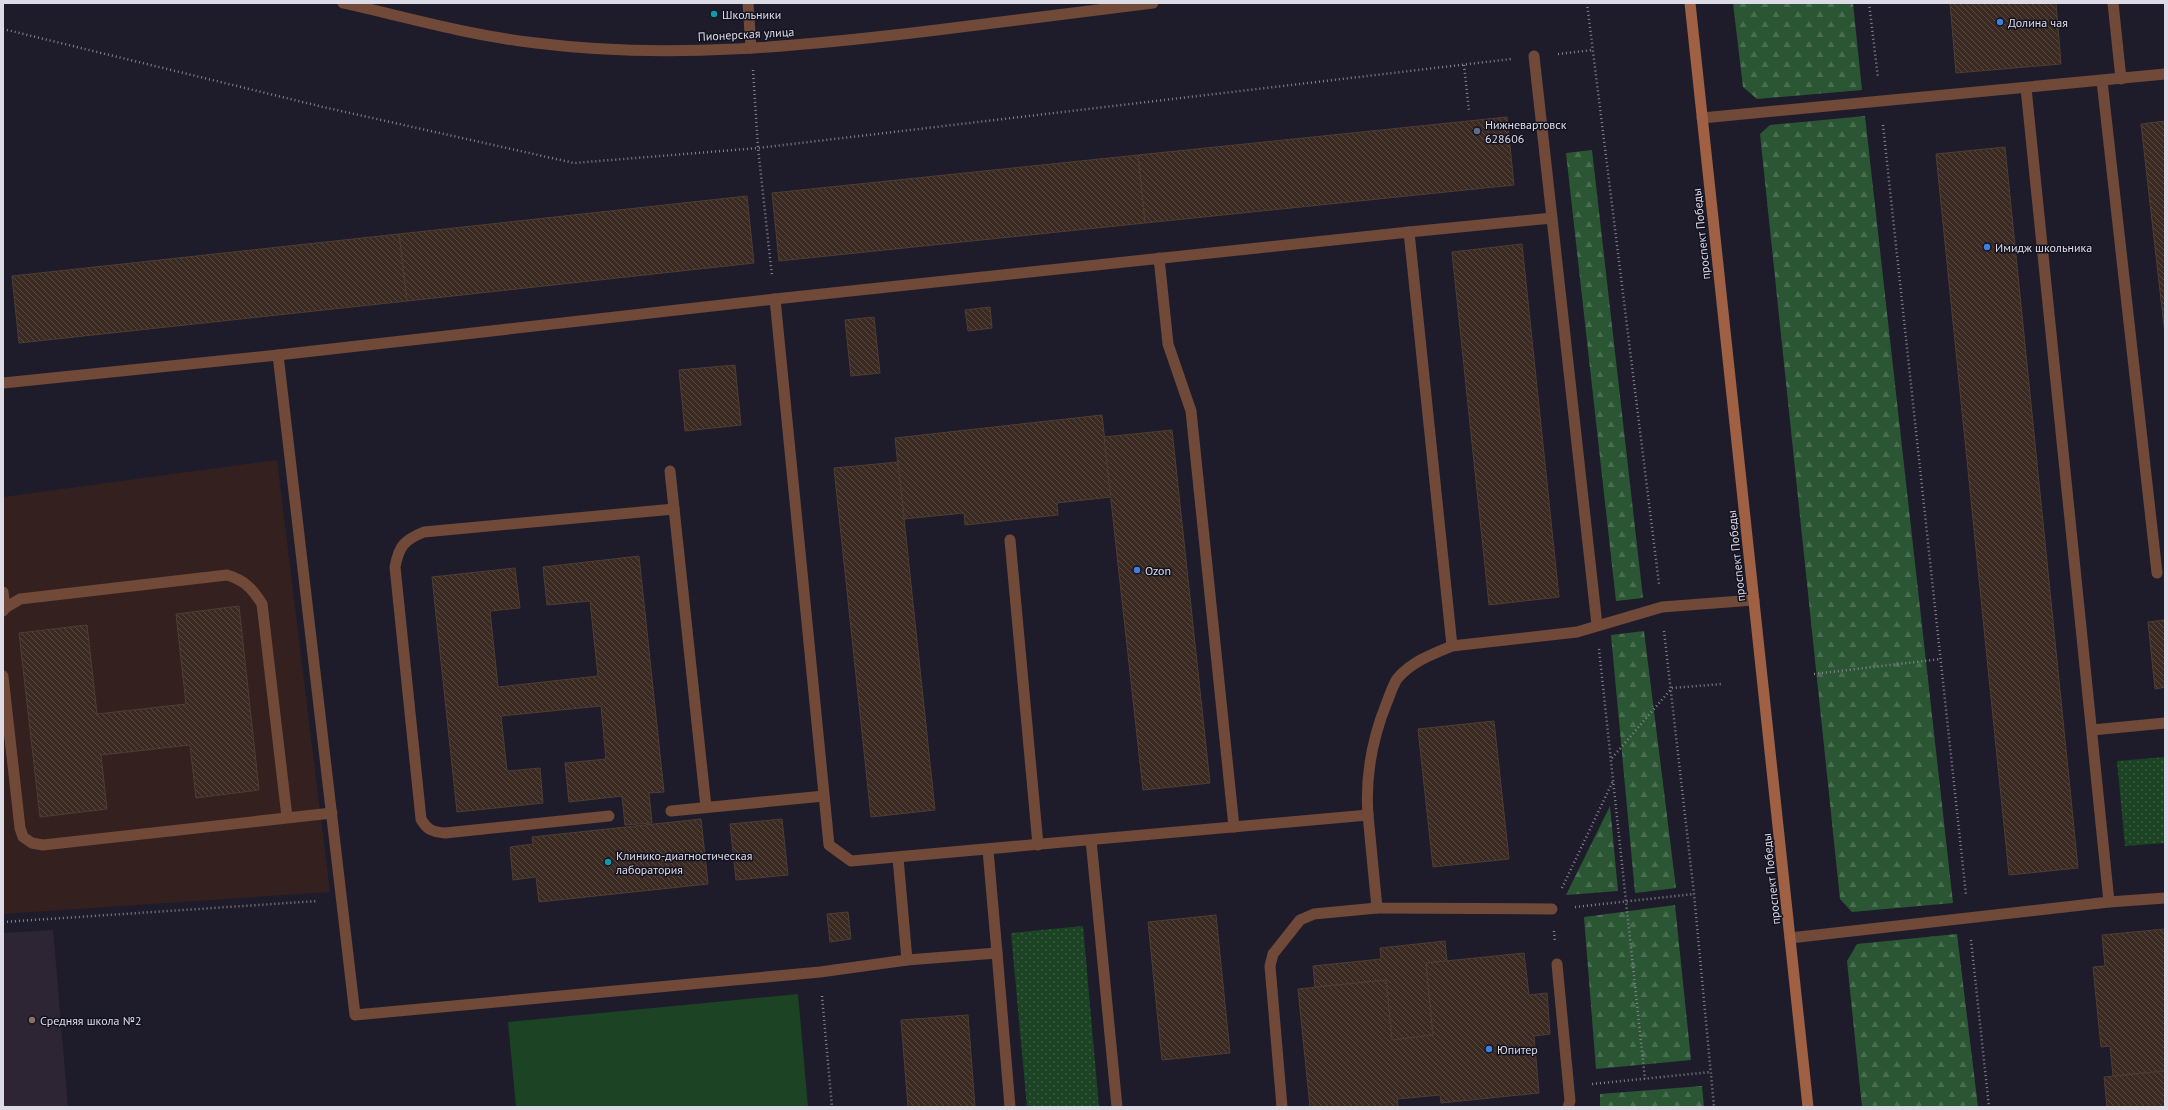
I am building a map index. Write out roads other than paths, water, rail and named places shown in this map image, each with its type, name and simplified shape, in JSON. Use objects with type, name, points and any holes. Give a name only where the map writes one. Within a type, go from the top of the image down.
[{"type":"main road","name":"проспект Победы","points":[[1690,3],[1808,1107]]},
{"type":"street","name":"Пионерская улица","points":[[343,3],[454,28],[535,43],[607,49],[751,48],[856,39],[1153,3]]},
{"type":"street","points":[[748,3],[751,48]]},
{"type":"street","points":[[2113,3],[2121,79]]},
{"type":"street","points":[[1534,56],[1596,625]]},
{"type":"street","points":[[1702,118],[2165,74]]},
{"type":"street","points":[[2102,81],[2157,573]]},
{"type":"street","points":[[2026,88],[2109,902]]},
{"type":"street","points":[[3,383],[278,356],[775,299],[1552,218]]},
{"type":"street","points":[[1409,232],[1452,646]]},
{"type":"street","points":[[1159,258],[1168,344],[1191,412],[1234,827]]},
{"type":"street","points":[[775,299],[830,845],[851,862],[1368,815]]},
{"type":"street","points":[[278,356],[355,1015],[820,972],[907,960],[997,953]]},
{"type":"street","points":[[670,472],[706,807]]},
{"type":"street","points":[[609,816],[445,833],[434,832],[425,827],[421,819],[395,567],[398,551],[409,538],[424,532],[674,509]]},
{"type":"street","points":[[1010,540],[1038,845]]},
{"type":"street","points":[[3,592],[4,609],[20,599],[226,575],[241,579],[254,590],[262,604],[287,817]]},
{"type":"street","points":[[1377,908],[1366,790],[1369,757],[1379,722],[1396,680],[1410,667],[1427,655],[1452,646],[1562,634],[1662,607],[1754,600]]},
{"type":"street","points":[[3,676],[20,828],[23,837],[32,843],[43,845],[332,813]]},
{"type":"street","points":[[2092,730],[2165,722]]},
{"type":"street","points":[[671,811],[824,796]]},
{"type":"street","points":[[1091,840],[1117,1107]]},
{"type":"street","points":[[988,850],[1010,1107]]},
{"type":"street","points":[[898,858],[907,960]]},
{"type":"street","points":[[1790,938],[2109,902],[2165,898]]},
{"type":"street","points":[[1282,1107],[1270,966],[1273,954],[1300,920],[1314,914],[1377,908],[1552,909]]},
{"type":"street","points":[[1557,964],[1570,1101],[1568,1107]]},
{"type":"place","name":"Школьники","points":[[714,14]]},
{"type":"place","name":"Долина чая","points":[[2000,22]]},
{"type":"place","name":"Нижневартовск 628606","points":[[1477,131]]},
{"type":"place","name":"Имидж школьника","points":[[1987,247]]},
{"type":"place","name":"Ozon","points":[[1137,570]]},
{"type":"place","name":"Клинико-диагностическая лаборатория","points":[[608,862]]},
{"type":"place","name":"Средняя школа №2","points":[[32,1020]]},
{"type":"place","name":"Юпитер","points":[[1489,1049]]}]
